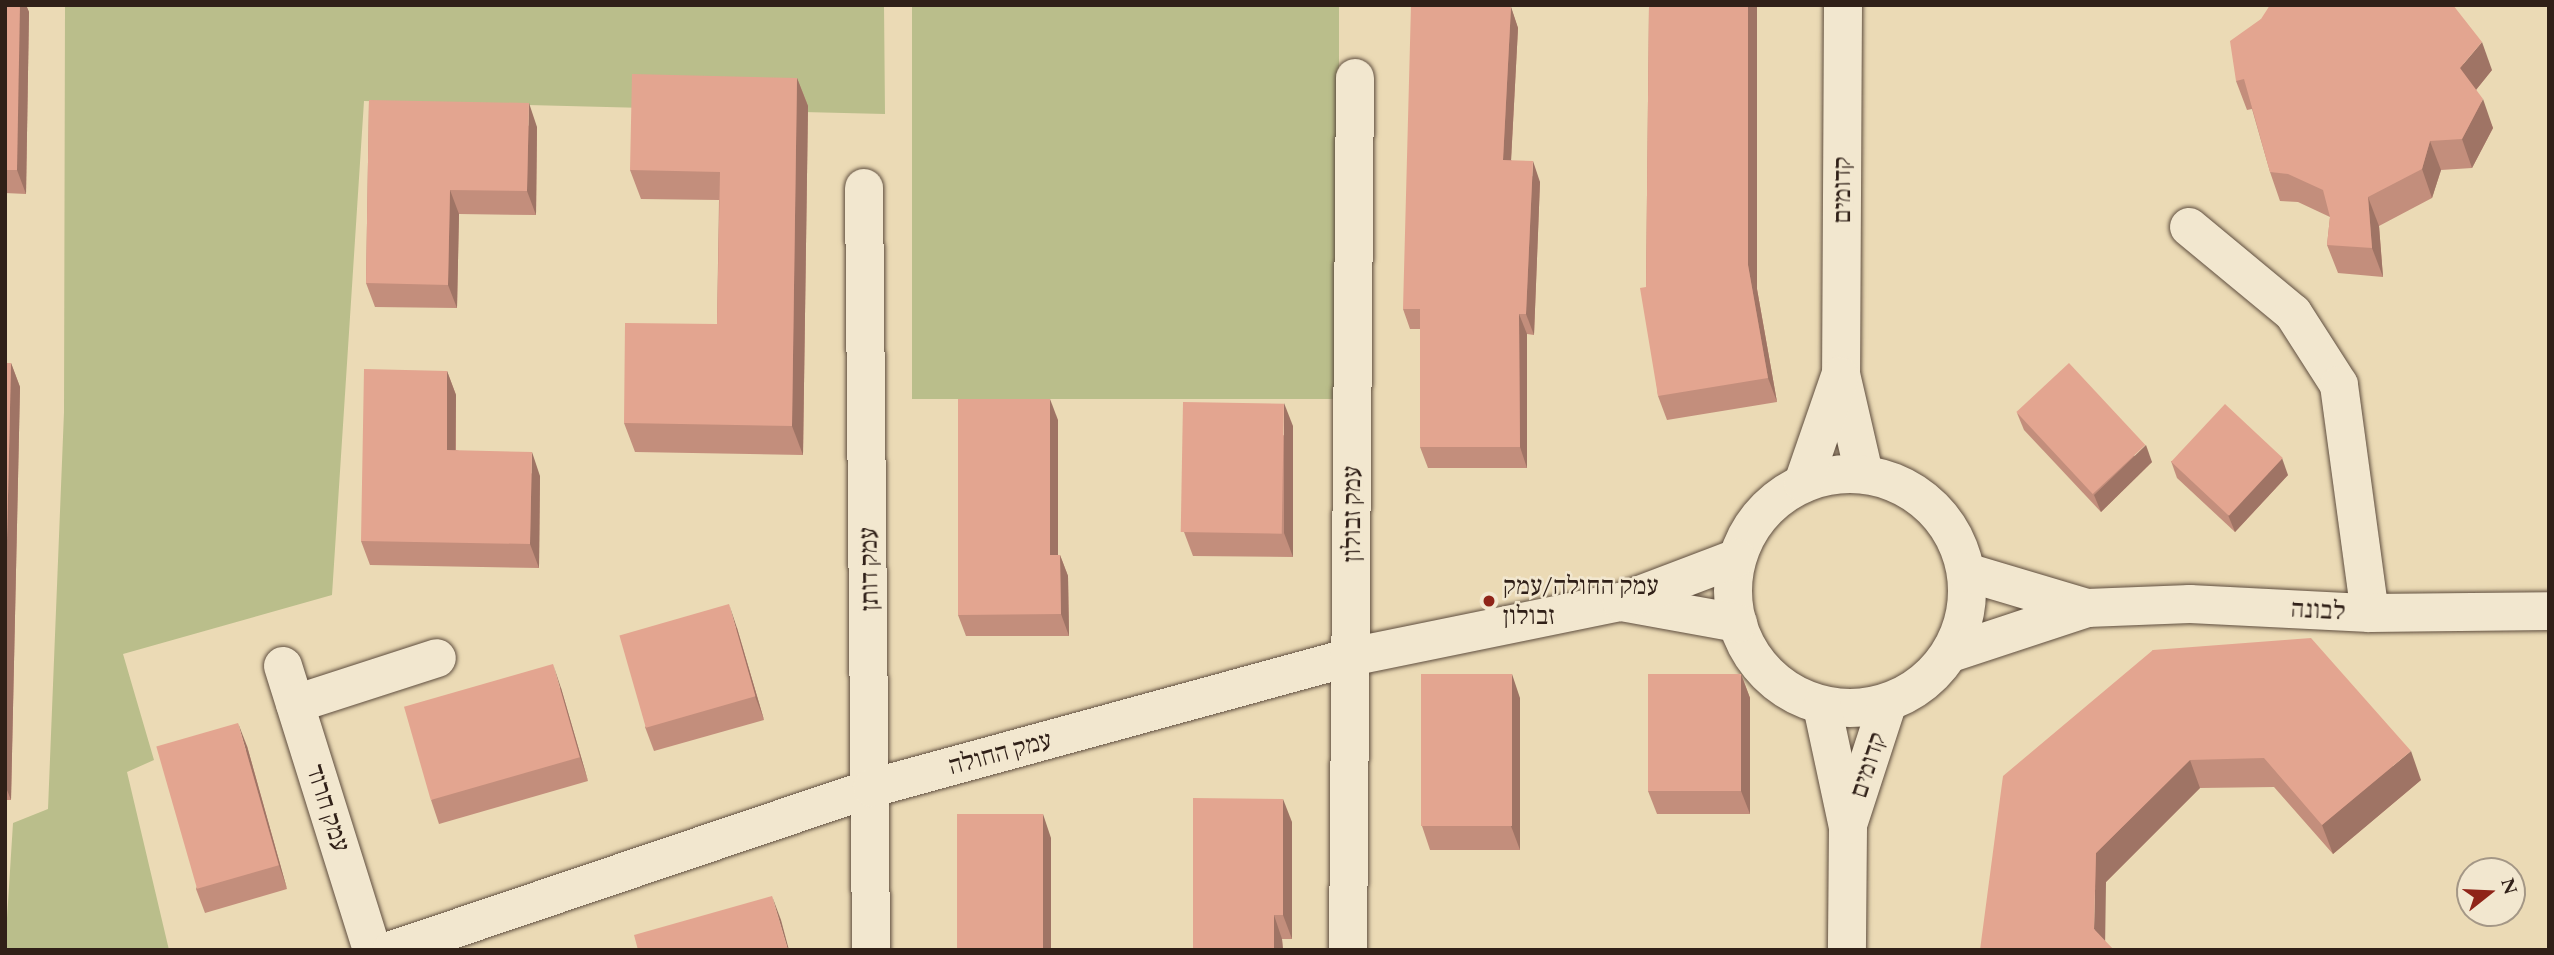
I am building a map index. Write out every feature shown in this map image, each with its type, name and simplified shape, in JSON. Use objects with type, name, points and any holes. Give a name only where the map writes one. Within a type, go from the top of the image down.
[{"type":"street","name":"קדומים","points":[[1843,5],[1841,374],[1864,474]]},
{"type":"street","name":"עמק זבולון","points":[[1348,950],[1355,78]]},
{"type":"street","name":"עמק דותן","points":[[864,188],[872,788],[871,950]]},
{"type":"street","points":[[2189,227],[2294,313],[2339,385],[2370,613]]},
{"type":"street","name":"קדומים","points":[[1803,483],[1841,374]]},
{"type":"street","points":[[1833,474],[1864,474],[1900,484],[1931,505],[1954,535],[1966,572],[1968,600],[1951,653],[1924,683],[1888,702],[1856,709],[1822,706],[1794,694],[1769,676],[1750,652],[1738,623],[1733,590],[1737,558],[1752,526],[1774,501],[1803,483],[1833,474]]},
{"type":"street","name":"עמק החולה","points":[[392,950],[872,788],[1350,657],[1621,602],[1737,558]]},
{"type":"street","name":"לבונה","points":[[1966,572],[2087,608]]},
{"type":"street","name":"עמק החולה","points":[[1621,602],[1738,623]]},
{"type":"street","name":"לבונה","points":[[1951,653],[2087,608],[2190,604],[2370,613],[2549,611]]},
{"type":"street","points":[[295,704],[437,658]]},
{"type":"street","name":"עמק חרוד","points":[[283,666],[372,950]]},
{"type":"street","name":"קדומים","points":[[1848,827],[1888,702]]},
{"type":"street","name":"קדומים","points":[[1822,706],[1848,827],[1847,950]]},
{"type":"green space","points":[[65,5],[884,5],[885,114],[364,101],[332,595],[123,654],[154,760],[127,772],[169,950],[5,950],[13,823],[48,809],[64,412]]},
{"type":"green space","points":[[912,5],[1339,5],[1339,399],[912,399]]},
{"type":"building","points":[[5,5],[20,5],[17,170],[5,170]]},
{"type":"building","points":[[1411,5],[1511,7],[1503,160],[1533,161],[1526,314],[1519,314],[1520,447],[1420,447],[1420,309],[1403,309]]},
{"type":"building","points":[[1649,5],[1748,5],[1748,265],[1768,378],[1658,396],[1640,288],[1646,287]]},
{"type":"building","points":[[2270,5],[2453,5],[2482,42],[2460,68],[2483,99],[2462,139],[2430,141],[2422,169],[2368,197],[2372,248],[2327,245],[2330,217],[2323,190],[2288,174],[2270,172],[2244,79],[2236,81],[2230,41],[2261,19]]},
{"type":"building","points":[[632,74],[797,78],[792,426],[624,423],[625,323],[717,324],[720,172],[630,170]]},
{"type":"building","points":[[369,100],[529,103],[527,191],[450,190],[448,285],[366,283]]},
{"type":"building","points":[[5,363],[11,363],[5,630]]},
{"type":"building","points":[[2069,363],[2145,445],[2093,494],[2016,412]]},
{"type":"building","points":[[364,369],[447,371],[447,450],[532,452],[530,544],[361,541]]},
{"type":"building","points":[[958,399],[1050,399],[1050,555],[1060,555],[1061,614],[958,615]]},
{"type":"building","points":[[1183,402],[1284,404],[1282,534],[1181,532]]},
{"type":"building","points":[[2225,404],[2283,458],[2229,516],[2171,462]]},
{"type":"building","points":[[729,604],[755,696],[646,728],[619,635]]},
{"type":"building","points":[[2311,638],[2411,751],[2322,825],[2264,758],[2190,760],[2096,853],[2094,929],[2114,950],[1980,950],[2003,776],[2153,650]]},
{"type":"building","points":[[553,664],[580,757],[431,800],[404,707]]},
{"type":"building","points":[[1421,674],[1512,674],[1512,826],[1421,826]]},
{"type":"building","points":[[1648,674],[1741,674],[1741,791],[1648,791]]},
{"type":"building","points":[[238,723],[279,865],[197,889],[156,746]]},
{"type":"building","points":[[1193,798],[1283,799],[1283,915],[1274,915],[1274,950],[1193,950]]},
{"type":"building","points":[[957,814],[1043,814],[1043,950],[957,950]]},
{"type":"building","points":[[772,896],[788,950],[638,950],[634,935]]},
{"type":"place","name":"עמק החולה/עמק זבולון","points":[[1489,601]]}]
